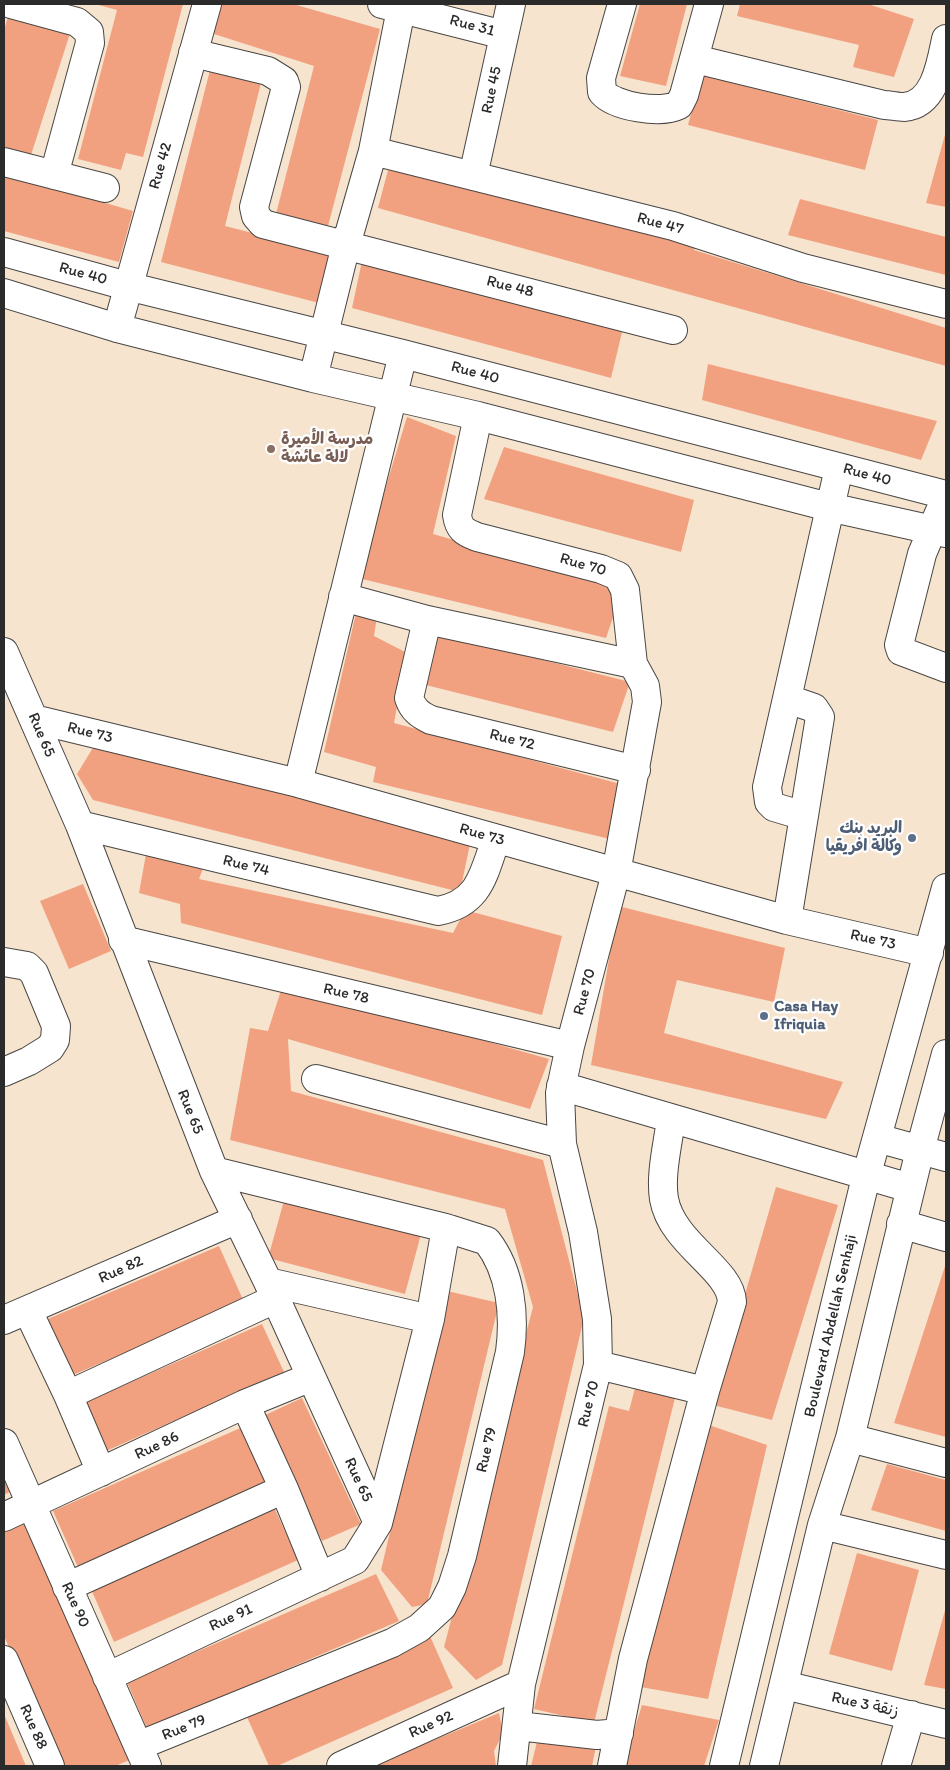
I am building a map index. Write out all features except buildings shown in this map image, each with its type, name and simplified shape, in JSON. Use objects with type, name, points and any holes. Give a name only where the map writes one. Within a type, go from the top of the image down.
[{"type":"street","points":[[11,4],[78,22],[89,32],[90,43],[54,175]]},
{"type":"street","name":"Rue 42","points":[[117,328],[127,286],[207,4]]},
{"type":"street","name":"Rue 45","points":[[473,176],[511,4]]},
{"type":"street","points":[[622,4],[600,86],[606,96],[616,101],[664,110],[679,105],[684,96],[709,4]]},
{"type":"street","points":[[314,378],[346,245],[372,151],[403,7]]},
{"type":"street","name":"Rue 31","points":[[403,7],[504,35]]},
{"type":"street","points":[[695,59],[884,105],[905,107],[923,98],[930,90],[935,80],[946,39]]},
{"type":"street","name":"Rue 48","points":[[193,53],[268,71],[284,81],[286,87],[255,201],[256,216],[263,224],[673,330]]},
{"type":"street","name":"Rue 47","points":[[372,151],[673,226],[803,268],[946,304]]},
{"type":"street","points":[[4,162],[105,188]]},
{"type":"street","name":"Rue 40","points":[[4,252],[127,286],[403,354],[839,468],[946,493]]},
{"type":"street","points":[[4,293],[117,328],[314,378],[478,416],[829,507],[940,532]]},
{"type":"street","points":[[298,783],[403,354]]},
{"type":"street","name":"Rue 70","points":[[478,416],[457,514],[458,524],[463,531],[477,537],[601,568],[618,576],[625,590],[633,664],[645,686],[647,702],[616,873],[561,1086],[562,1144],[592,1279],[597,1319],[598,1366],[521,1684],[518,1726],[512,1766]]},
{"type":"street","points":[[804,816],[774,807],[769,802],[767,796],[839,468]]},
{"type":"street","points":[[946,493],[940,532],[922,554],[899,645],[901,651],[907,654],[946,668]]},
{"type":"street","points":[[342,597],[427,620],[633,664]]},
{"type":"street","name":"Rue 72","points":[[427,620],[409,698],[415,710],[431,720],[636,770]]},
{"type":"street","name":"Rue 65","points":[[4,652],[80,825],[214,1171],[272,1291],[378,1523],[355,1560]]},
{"type":"street","points":[[787,920],[820,717],[814,708],[788,700]]},
{"type":"street","name":"Rue 73","points":[[34,719],[298,783],[787,920],[929,953]]},
{"type":"street","name":"Rue 74","points":[[80,825],[438,911],[462,904],[481,880],[496,840]]},
{"type":"street","name":"Boulevard Abdellah Senhaji","points":[[724,1766],[866,1177],[946,888]]},
{"type":"street","name":"Rue 78","points":[[123,940],[570,1046]]},
{"type":"street","points":[[4,962],[27,966],[34,973],[56,1026],[55,1040],[50,1048],[29,1062],[4,1072]]},
{"type":"street","points":[[764,1766],[822,1525],[850,1438],[910,1188],[946,1054]]},
{"type":"street","points":[[316,1079],[562,1144]]},
{"type":"street","points":[[561,1086],[866,1177],[910,1188]]},
{"type":"street","points":[[612,1766],[633,1658],[705,1391],[732,1302],[732,1295],[722,1279],[678,1230],[664,1199],[665,1168],[671,1119]]},
{"type":"street","points":[[877,1138],[946,1156]]},
{"type":"street","name":"Rue 79","points":[[142,1756],[392,1643],[419,1628],[442,1607],[452,1587],[462,1556],[510,1352],[513,1326],[509,1292],[493,1249],[487,1241],[446,1228],[214,1171]]},
{"type":"street","name":"Rue 82","points":[[16,1315],[238,1219]]},
{"type":"street","points":[[902,1224],[946,1237]]},
{"type":"street","points":[[378,1523],[430,1319],[446,1228]]},
{"type":"street","points":[[68,1395],[272,1291],[430,1319]]},
{"type":"street","points":[[16,1315],[68,1395],[101,1472]]},
{"type":"street","points":[[598,1366],[705,1391]]},
{"type":"street","name":"Rue 86","points":[[4,1517],[245,1404],[311,1377]]},
{"type":"street","points":[[245,1404],[284,1489],[320,1576]]},
{"type":"street","points":[[850,1438],[946,1463]]},
{"type":"street","name":"Rue 90","points":[[4,1443],[142,1756]]},
{"type":"street","points":[[67,1586],[284,1489]]},
{"type":"street","points":[[822,1525],[946,1555]]},
{"type":"street","name":"Rue 91","points":[[106,1677],[355,1560]]},
{"type":"street","name":"Rue 88","points":[[4,1660],[50,1766]]},
{"type":"street","name":"Rue 92","points":[[341,1766],[521,1684]]},
{"type":"street","name":"Rue 3 زنقة","points":[[784,1685],[946,1724]]},
{"type":"street","points":[[896,1766],[911,1715]]},
{"type":"street","points":[[518,1726],[597,1735],[619,1733]]},
{"type":"place","name":"مدرسة الأميرة لالة عائشة","points":[[271,449]]},
{"type":"place","name":"البريد بنك وكالة افريقيا","points":[[912,838]]},
{"type":"place","name":"Casa Hay Ifriquia","points":[[764,1016]]}]
